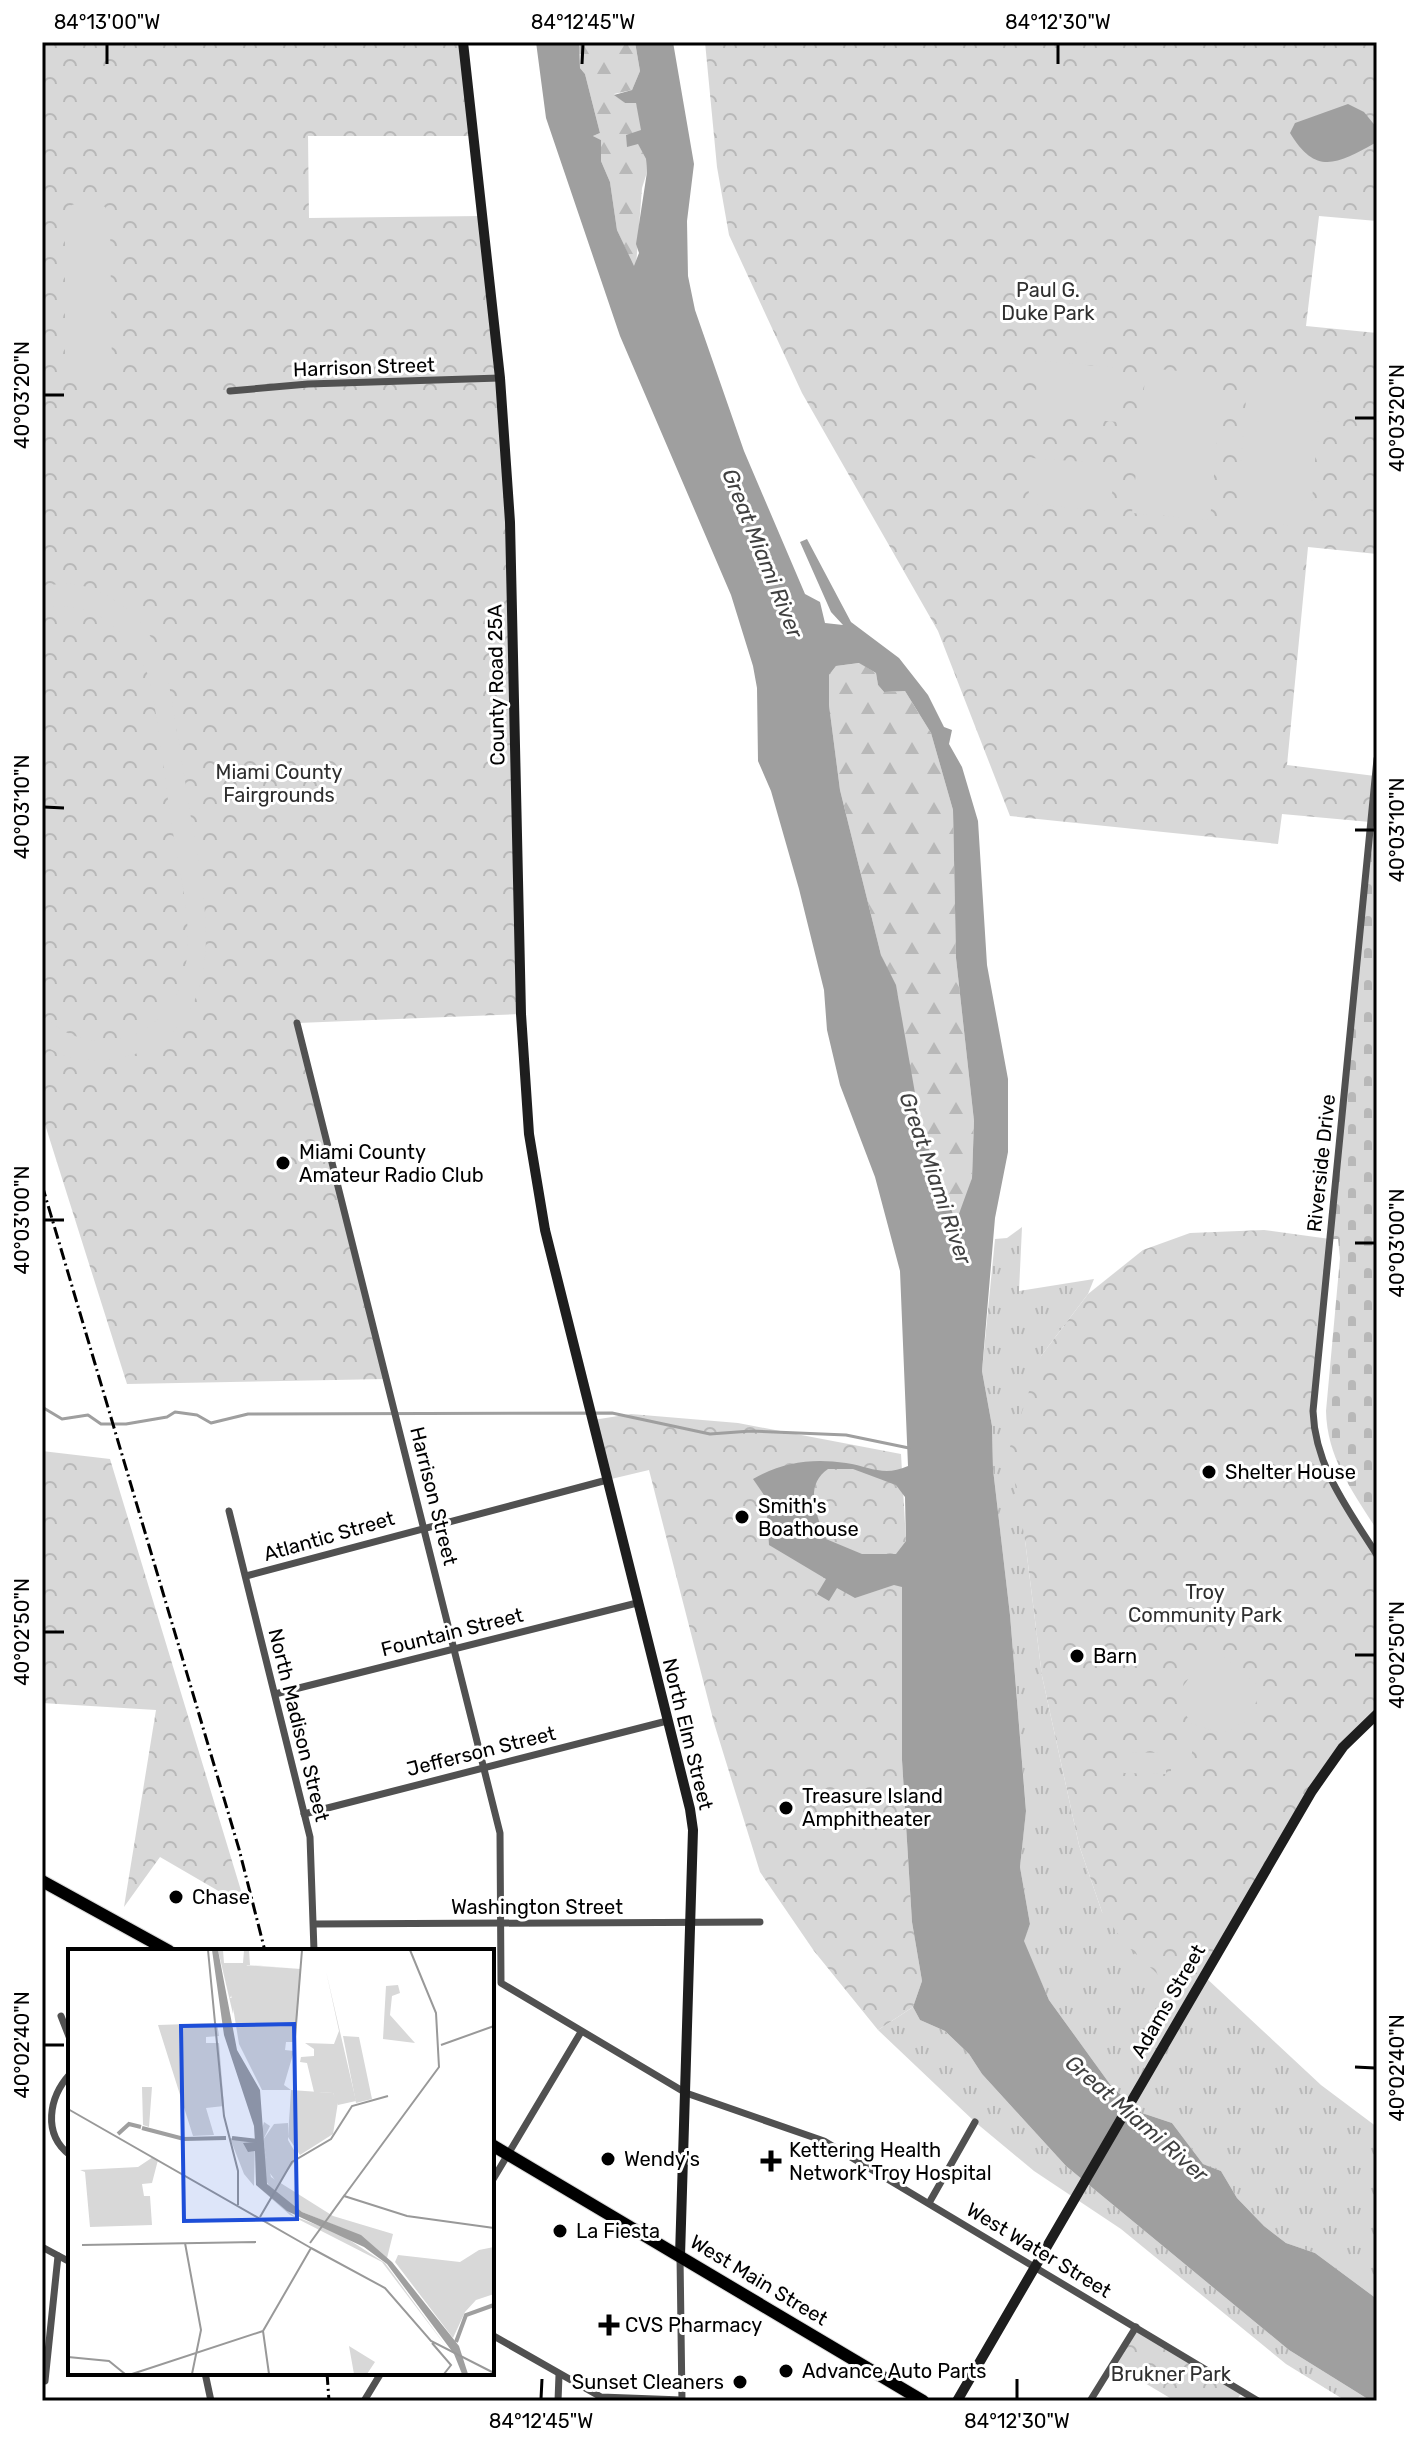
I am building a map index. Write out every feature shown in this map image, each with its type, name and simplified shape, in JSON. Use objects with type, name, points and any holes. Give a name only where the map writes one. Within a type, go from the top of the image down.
[{"type":"main road","name":"County Road 25A","points":[[463,42],[500,378],[510,522],[521,1014],[529,1134],[545,1230],[569,1326]]},
{"type":"main road","name":"North Elm Street","points":[[569,1326],[693,1830],[680,2256]]},
{"type":"main road","name":"Adams Street","points":[[957,2401],[1320,1776],[1377,1714]]},
{"type":"main road","points":[[42,1881],[165,1949]]},
{"type":"main road","name":"West Main Street","points":[[494,2146],[923,2401]]},
{"type":"street","name":"Harrison Street","points":[[230,391],[308,384],[500,378]]},
{"type":"street","name":"Riverside Drive","points":[[1377,759],[1313,1411],[1315,1438],[1327,1474],[1377,1555]]},
{"type":"street","name":"Harrison Street","points":[[297,1023],[500,1833],[501,1983]]},
{"type":"street","name":"Atlantic Street","points":[[246,1576],[607,1480]]},
{"type":"street","name":"North Madison Street","points":[[229,1511],[310,1837],[314,1949]]},
{"type":"street","name":"Fountain Street","points":[[275,1694],[637,1603]]},
{"type":"street","name":"Jefferson Street","points":[[304,1814],[667,1721]]},
{"type":"street","name":"Washington Street","points":[[314,1924],[760,1922]]},
{"type":"street","name":"West Water Street","points":[[501,1983],[686,2093],[824,2141],[1258,2401]]},
{"type":"street","points":[[61,2016],[68,2034]]},
{"type":"street","points":[[494,2177],[581,2032]]},
{"type":"street","points":[[68,2076],[51,2110],[55,2140],[68,2153]]},
{"type":"street","points":[[929,2203],[975,2122]]},
{"type":"street","points":[[42,2247],[68,2261]]},
{"type":"street","points":[[45,2381],[58,2256]]},
{"type":"street","points":[[494,2336],[601,2397],[682,2401],[680,2256]]},
{"type":"street","points":[[1090,2401],[1136,2327]]},
{"type":"street","points":[[206,2375],[211,2401]]},
{"type":"street","points":[[364,2401],[380,2375]]},
{"type":"street","points":[[558,2401],[559,2375]]},
{"type":"street","points":[[1236,2401],[1242,2392]]},
{"type":"green space","name":"Miami County Fairgrounds","points":[[42,42],[463,42],[472,136],[308,136],[309,218],[481,216],[510,522],[521,1014],[298,1023],[387,1379],[127,1384],[42,1115]]},
{"type":"green space","points":[[579,42],[635,42],[640,71],[632,90],[614,94],[625,103],[636,102],[642,127],[638,143],[646,159],[647,172],[642,188],[636,266],[633,266],[617,230],[610,182],[601,161],[601,140],[593,136],[600,133],[585,74],[580,68]]},
{"type":"green space","name":"Paul G. Duke Park","points":[[705,42],[1377,42],[1377,221],[1319,216],[1306,326],[1377,333],[1377,554],[1308,547],[1287,765],[1375,776],[1370,822],[1282,814],[1278,844],[1010,816],[938,631],[802,393],[729,235],[717,167]]},
{"type":"green space","points":[[88,199],[105,207],[110,216],[112,372],[65,372],[65,222],[72,205]]},
{"type":"green space","points":[[1072,316],[1115,320],[1113,344],[1070,341]]},
{"type":"green space","points":[[1039,361],[1122,368],[1118,422],[1034,415]]},
{"type":"green space","points":[[1146,368],[1223,375],[1210,520],[1132,513]]},
{"type":"green space","points":[[1248,376],[1321,382],[1310,527],[1236,521]]},
{"type":"green space","points":[[1031,458],[1114,464],[1111,511],[1028,504]]},
{"type":"green space","points":[[68,583],[101,593],[129,611],[151,637],[166,667],[202,883],[205,918],[205,952],[200,985],[188,1013],[167,1037],[135,1054],[100,1060],[64,1055],[42,1044],[42,1015],[60,1029],[91,1040],[114,1040],[146,1028],[169,1007],[183,978],[187,959],[187,918],[148,675],[131,645],[107,621],[77,608],[42,609],[42,586]]},
{"type":"green space","points":[[860,663],[876,673],[878,685],[884,692],[905,691],[931,733],[953,810],[956,958],[974,1121],[972,1178],[961,1217],[956,1222],[921,1127],[898,996],[881,955],[840,790],[829,705],[829,675],[836,666]]},
{"type":"green space","points":[[1370,822],[1377,823],[1377,1530],[1336,1459],[1327,1428],[1326,1411],[1340,1258],[1338,1239],[1330,1239]]},
{"type":"green space","points":[[1022,1227],[1019,1291],[1094,1279],[1088,1294],[1041,1356],[1025,1540],[1042,1676],[1079,1845],[1102,1912],[1204,1976],[1321,2085],[1377,2127],[1377,2299],[1315,2253],[1286,2243],[1264,2226],[1237,2198],[1221,2171],[1203,2164],[1172,2123],[1142,2113],[1112,2087],[1049,2000],[1023,1941],[1030,1924],[1020,1867],[1026,1810],[1010,1615],[993,1469],[992,1426],[982,1371],[995,1239],[1007,1238]]},
{"type":"green space","name":"Troy Community Park","points":[[1264,1230],[1330,1239],[1314,1398],[1318,1450],[1377,1555],[1377,1714],[1329,1764],[1188,2002],[1126,1945],[1102,1912],[1079,1845],[1042,1676],[1025,1540],[1009,1450],[1041,1356],[1088,1294],[1143,1250],[1190,1233]]},
{"type":"green space","points":[[631,1414],[738,1423],[901,1454],[906,1541],[902,1586],[902,1760],[912,1922],[922,1981],[913,2007],[878,2030],[814,1951],[760,1872],[714,1723],[649,1470],[607,1480],[593,1420]]},
{"type":"green space","points":[[42,1451],[110,1459],[246,1907],[160,1857],[124,1907],[156,1710],[42,1703]]},
{"type":"green space","points":[[1212,1647],[1262,1689],[1248,1720],[1222,1734],[1191,1723],[1175,1697]]},
{"type":"green space","points":[[1171,1745],[1192,1745],[1192,1782],[1171,1782]]},
{"type":"green space","points":[[1124,1752],[1166,1753],[1166,1774],[1124,1773]]},
{"type":"green space","points":[[913,2007],[920,2020],[945,2031],[969,2054],[982,2074],[1066,2166],[1289,2350],[1371,2401],[1346,2401],[1286,2364],[1121,2229],[1034,2171],[975,2122],[878,2030]]},
{"type":"green space","name":"Brukner Park","points":[[1136,2327],[1242,2392],[1236,2401],[1175,2401],[1113,2364]]},
{"type":"water","name":"Great Miami River","points":[[536,42],[579,42],[580,68],[585,74],[600,133],[593,136],[601,140],[601,161],[610,182],[617,230],[634,266],[639,253],[636,244],[647,172],[646,159],[638,144],[627,147],[626,135],[641,130],[636,103],[625,103],[614,95],[632,90],[640,71],[635,42],[673,42],[694,164],[687,221],[688,276],[695,310],[744,451],[805,594],[820,602],[825,623],[843,625],[831,612],[800,542],[807,539],[851,622],[899,658],[928,695],[944,727],[952,730],[949,744],[962,767],[978,821],[987,965],[1008,1079],[1008,1152],[995,1218],[982,1371],[992,1426],[993,1469],[1010,1615],[1026,1811],[1020,1867],[1030,1924],[1024,1941],[1049,2000],[1112,2087],[1142,2113],[1172,2123],[1203,2164],[1221,2171],[1237,2198],[1264,2226],[1286,2243],[1315,2253],[1377,2299],[1377,2401],[1371,2401],[1289,2350],[1066,2166],[982,2074],[969,2054],[945,2031],[920,2020],[913,2007],[922,1981],[912,1922],[902,1760],[902,1587],[894,1585],[855,1598],[837,1588],[829,1601],[817,1594],[826,1579],[769,1545],[766,1498],[753,1479],[787,1465],[810,1461],[846,1463],[884,1471],[908,1466],[900,1271],[875,1177],[840,1085],[827,1030],[824,990],[799,889],[771,791],[758,761],[757,688],[753,666],[731,595],[620,336],[546,118]],"holes":[[[859,663],[876,673],[878,685],[884,692],[905,691],[931,733],[953,810],[956,958],[974,1121],[972,1178],[956,1222],[921,1127],[896,985],[881,955],[840,790],[829,705],[829,675],[836,666]],[[828,1469],[853,1469],[896,1485],[905,1497],[906,1541],[896,1554],[862,1554],[826,1539],[816,1511],[814,1493],[820,1476]]]},
{"type":"water","points":[[1348,104],[1364,112],[1377,128],[1375,143],[1328,162],[1309,156],[1290,133],[1295,123]]},
{"type":"waterway","points":[[42,1407],[62,1419],[88,1415],[101,1424],[126,1424],[167,1417],[175,1412],[197,1415],[211,1423],[248,1414],[612,1413],[710,1434],[751,1431],[846,1435],[909,1448]]},
{"type":"railway","points":[[42,1185],[239,1849],[264,1949]]},
{"type":"railway","points":[[327,2375],[329,2401]]},
{"type":"place","name":"Miami County Amateur Radio Club","points":[[283,1163]]},
{"type":"place","name":"Shelter House","points":[[1209,1472]]},
{"type":"place","name":"Smith's Boathouse","points":[[742,1517]]},
{"type":"place","name":"Barn","points":[[1077,1656]]},
{"type":"place","name":"Treasure Island Amphitheater","points":[[786,1808]]},
{"type":"place","name":"Chase","points":[[176,1897]]},
{"type":"place","name":"Wendy's","points":[[608,2159]]},
{"type":"place","name":"Kettering Health Network Troy Hospital","points":[[771,2161]]},
{"type":"place","name":"La Fiesta","points":[[560,2231]]},
{"type":"place","name":"CVS Pharmacy","points":[[609,2325]]},
{"type":"place","name":"Advance Auto Parts","points":[[786,2371]]},
{"type":"place","name":"Sunset Cleaners","points":[[740,2382]]}]
